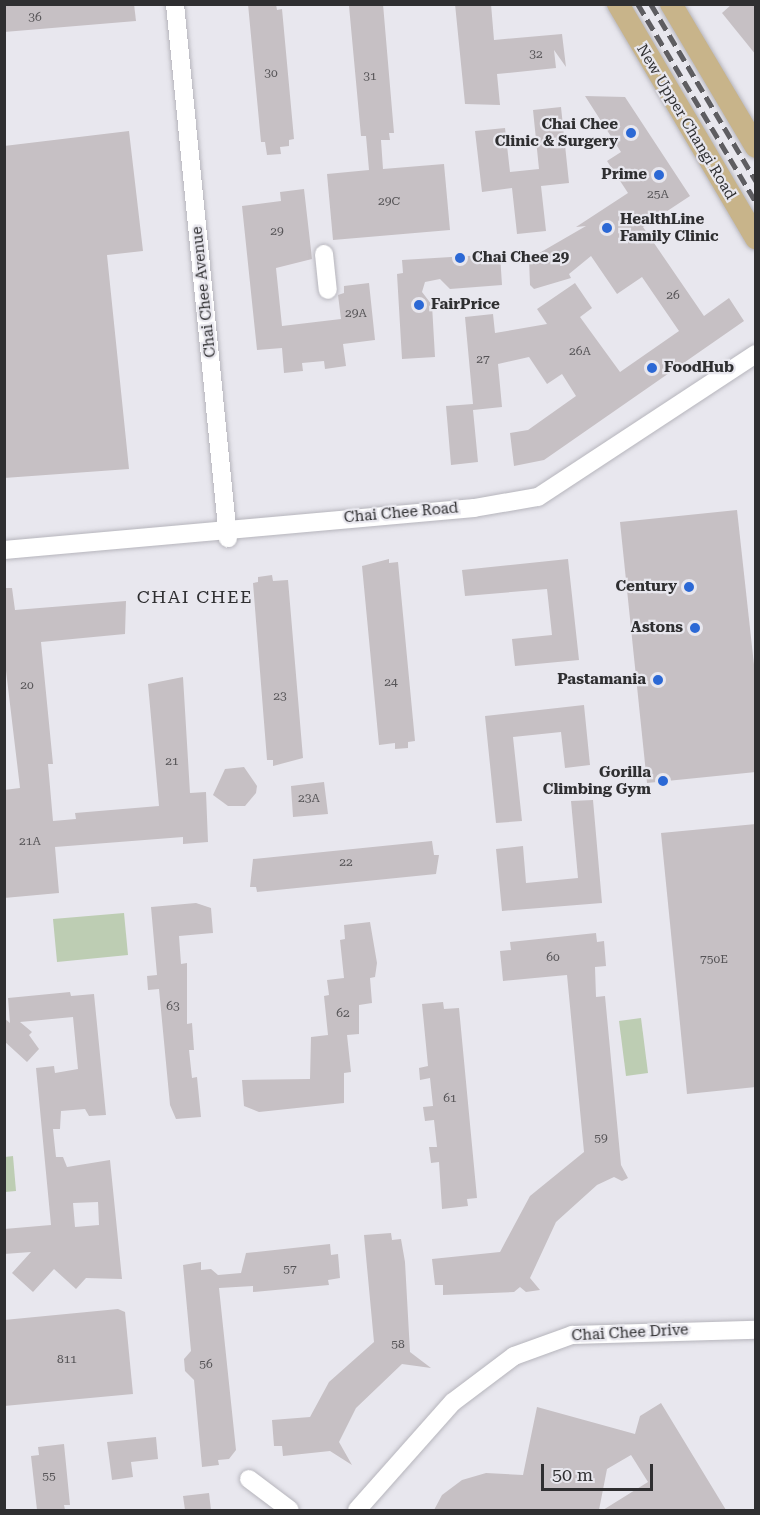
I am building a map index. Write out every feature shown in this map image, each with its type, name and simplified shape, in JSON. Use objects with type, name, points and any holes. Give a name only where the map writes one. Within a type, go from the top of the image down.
[{"type":"main road","name":"New Upper Changi Road","points":[[618,4],[756,238]]},
{"type":"main road","points":[[671,4],[756,147]]},
{"type":"street","name":"Chai Chee Avenue","points":[[175,4],[227,534]]},
{"type":"street","points":[[324,254],[328,290]]},
{"type":"street","name":"Chai Chee Road","points":[[4,557],[474,508],[538,497],[756,354]]},
{"type":"street","name":"Chai Chee Road","points":[[4,550],[475,515],[541,504],[756,365]]},
{"type":"street","name":"Chai Chee Drive","points":[[357,1510],[453,1402],[514,1356],[572,1335],[756,1330]]},
{"type":"street","points":[[249,1479],[290,1510]]},
{"type":"green space","points":[[124,913],[128,955],[57,962],[53,919]]},
{"type":"green space","points":[[641,1018],[648,1073],[626,1076],[619,1021]]},
{"type":"green space","points":[[13,1156],[16,1191],[5,1192],[5,1157]]},
{"type":"building","points":[[4,4],[134,4],[136,21],[4,32]]},
{"type":"building","points":[[248,4],[276,4],[277,10],[282,9],[294,139],[289,140],[289,146],[280,147],[281,154],[267,155],[265,142],[261,142]]},
{"type":"building","points":[[383,4],[394,133],[389,133],[390,140],[381,140],[383,169],[444,164],[450,230],[333,240],[327,174],[369,170],[366,136],[361,136],[349,6]]},
{"type":"building","points":[[455,4],[491,4],[494,40],[562,34],[566,67],[554,50],[556,68],[497,74],[500,105],[465,104]]},
{"type":"building","points":[[732,4],[756,4],[756,55],[722,13]]},
{"type":"building","points":[[585,96],[625,97],[690,196],[643,227],[704,316],[729,298],[744,321],[544,460],[514,466],[510,433],[528,430],[576,396],[562,374],[547,384],[529,357],[498,364],[502,407],[473,410],[478,462],[451,465],[446,406],[473,404],[465,317],[493,314],[495,333],[547,324],[537,309],[575,283],[592,308],[580,317],[620,372],[679,331],[642,277],[617,294],[591,256],[569,274],[571,278],[534,289],[530,285],[529,259],[586,226],[576,227],[628,193],[607,161],[621,152]]},
{"type":"building","points":[[561,107],[569,183],[541,186],[546,231],[517,234],[512,188],[482,192],[475,131],[505,128],[510,172],[539,169],[533,110]]},
{"type":"building","points":[[129,131],[143,251],[107,255],[129,469],[4,478],[4,146]]},
{"type":"building","points":[[304,189],[312,259],[276,268],[282,326],[341,319],[338,295],[344,293],[344,286],[369,283],[375,340],[343,344],[346,366],[325,369],[324,361],[302,363],[303,371],[284,373],[282,348],[257,350],[242,206],[281,201],[280,192]]},
{"type":"building","points":[[500,254],[502,285],[450,289],[440,279],[425,282],[422,292],[432,305],[435,357],[402,359],[397,274],[403,273],[402,260]]},
{"type":"building","points":[[737,510],[756,683],[756,772],[647,783],[620,522]]},
{"type":"building","points":[[389,559],[389,563],[398,562],[415,741],[408,742],[408,748],[395,749],[395,743],[379,745],[362,566]]},
{"type":"building","points":[[568,559],[579,660],[515,666],[512,639],[552,635],[547,589],[465,596],[462,570]]},
{"type":"building","points":[[272,575],[273,581],[288,580],[303,758],[273,766],[273,760],[267,760],[253,583],[258,582],[258,577]]},
{"type":"building","points":[[4,588],[12,588],[15,610],[126,601],[125,634],[41,642],[53,764],[48,764],[53,821],[76,819],[75,813],[159,806],[148,684],[183,677],[190,793],[206,792],[208,842],[183,844],[183,837],[55,847],[59,893],[4,898],[4,790],[20,788],[4,654]]},
{"type":"building","points":[[584,705],[590,765],[565,768],[561,732],[513,737],[522,821],[496,823],[485,716]]},
{"type":"building","points":[[244,767],[257,786],[256,793],[245,806],[228,806],[213,795],[225,769]]},
{"type":"building","points":[[324,782],[328,814],[293,817],[291,786]]},
{"type":"building","points":[[593,800],[602,903],[502,911],[496,849],[523,846],[526,883],[578,878],[571,801]]},
{"type":"building","points":[[756,824],[756,1087],[687,1094],[661,833]]},
{"type":"building","points":[[432,841],[434,855],[439,855],[436,874],[257,892],[256,887],[250,887],[253,859]]},
{"type":"building","points":[[196,903],[211,908],[213,933],[179,936],[181,964],[187,963],[187,1024],[192,1023],[194,1050],[189,1050],[192,1078],[197,1077],[201,1117],[176,1119],[170,1105],[159,989],[148,990],[147,976],[157,975],[151,907]]},
{"type":"building","points":[[370,922],[377,963],[375,977],[370,978],[372,1003],[359,1005],[359,1034],[347,1035],[351,1072],[344,1073],[344,1103],[259,1112],[244,1106],[242,1080],[310,1079],[311,1037],[328,1035],[324,996],[329,995],[327,980],[344,978],[340,940],[345,939],[344,925]]},
{"type":"building","points":[[596,933],[597,942],[604,941],[606,966],[595,967],[596,997],[605,996],[621,1165],[628,1178],[622,1181],[614,1177],[597,1185],[556,1222],[530,1278],[540,1290],[526,1292],[520,1287],[514,1292],[443,1295],[443,1285],[435,1285],[432,1259],[500,1252],[530,1196],[584,1152],[567,975],[503,981],[500,951],[511,950],[510,942]]},
{"type":"building","points":[[70,992],[71,996],[94,994],[106,1115],[89,1116],[85,1109],[61,1111],[60,1129],[53,1129],[56,1157],[63,1157],[67,1167],[110,1160],[122,1279],[86,1278],[76,1289],[54,1269],[33,1292],[12,1273],[31,1252],[4,1254],[4,1229],[51,1225],[36,1068],[54,1066],[55,1073],[78,1069],[73,1017],[20,1022],[32,1032],[29,1035],[39,1049],[27,1062],[4,1041],[4,1018],[10,1023],[8,998]],"holes":[[[98,1202],[99,1225],[75,1227],[73,1203]]]},
{"type":"building","points":[[443,1002],[444,1009],[459,1008],[477,1198],[467,1199],[468,1206],[442,1209],[439,1162],[431,1163],[429,1147],[437,1147],[434,1120],[425,1121],[423,1107],[433,1106],[430,1078],[420,1080],[419,1068],[428,1066],[422,1004]]},
{"type":"building","points":[[391,1233],[392,1240],[401,1239],[405,1262],[410,1352],[431,1368],[402,1364],[356,1408],[339,1442],[352,1465],[330,1451],[283,1456],[282,1446],[274,1446],[272,1420],[310,1417],[329,1382],[374,1342],[364,1235]]},
{"type":"building","points":[[330,1244],[331,1255],[338,1254],[340,1278],[328,1280],[329,1285],[253,1292],[253,1286],[219,1288],[236,1450],[229,1459],[218,1460],[219,1465],[202,1467],[194,1380],[185,1371],[184,1359],[191,1351],[183,1265],[201,1262],[201,1270],[211,1269],[218,1275],[241,1273],[246,1253]]},
{"type":"building","points":[[118,1309],[125,1312],[133,1394],[4,1406],[4,1320]]},
{"type":"building","points":[[661,1403],[726,1510],[603,1510],[648,1482],[631,1455],[607,1469],[599,1510],[434,1510],[442,1495],[462,1480],[486,1473],[523,1475],[537,1407],[635,1434],[640,1416]]},
{"type":"building","points":[[156,1437],[158,1459],[131,1462],[133,1477],[112,1480],[107,1442]]},
{"type":"building","points":[[64,1444],[70,1505],[64,1505],[65,1510],[37,1510],[31,1456],[39,1455],[38,1447]]},
{"type":"building","points":[[209,1493],[211,1510],[185,1510],[183,1496]]},
{"type":"railway","points":[[638,4],[756,202]]},
{"type":"railway","points":[[651,4],[756,181]]},
{"type":"place","name":"Chai Chee Clinic & Surgery","points":[[631,133]]},
{"type":"place","name":"Prime","points":[[659,175]]},
{"type":"place","name":"HealthLine Family Clinic","points":[[607,228]]},
{"type":"place","name":"Chai Chee 29","points":[[460,258]]},
{"type":"place","name":"FairPrice","points":[[419,305]]},
{"type":"place","name":"FoodHub","points":[[652,368]]},
{"type":"place","name":"Century","points":[[689,587]]},
{"type":"place","name":"Astons","points":[[695,628]]},
{"type":"place","name":"Pastamania","points":[[658,680]]},
{"type":"place","name":"Gorilla Climbing Gym","points":[[663,781]]},
{"type":"district","name":"CHAI CHEE","points":[[195,597]]}]
